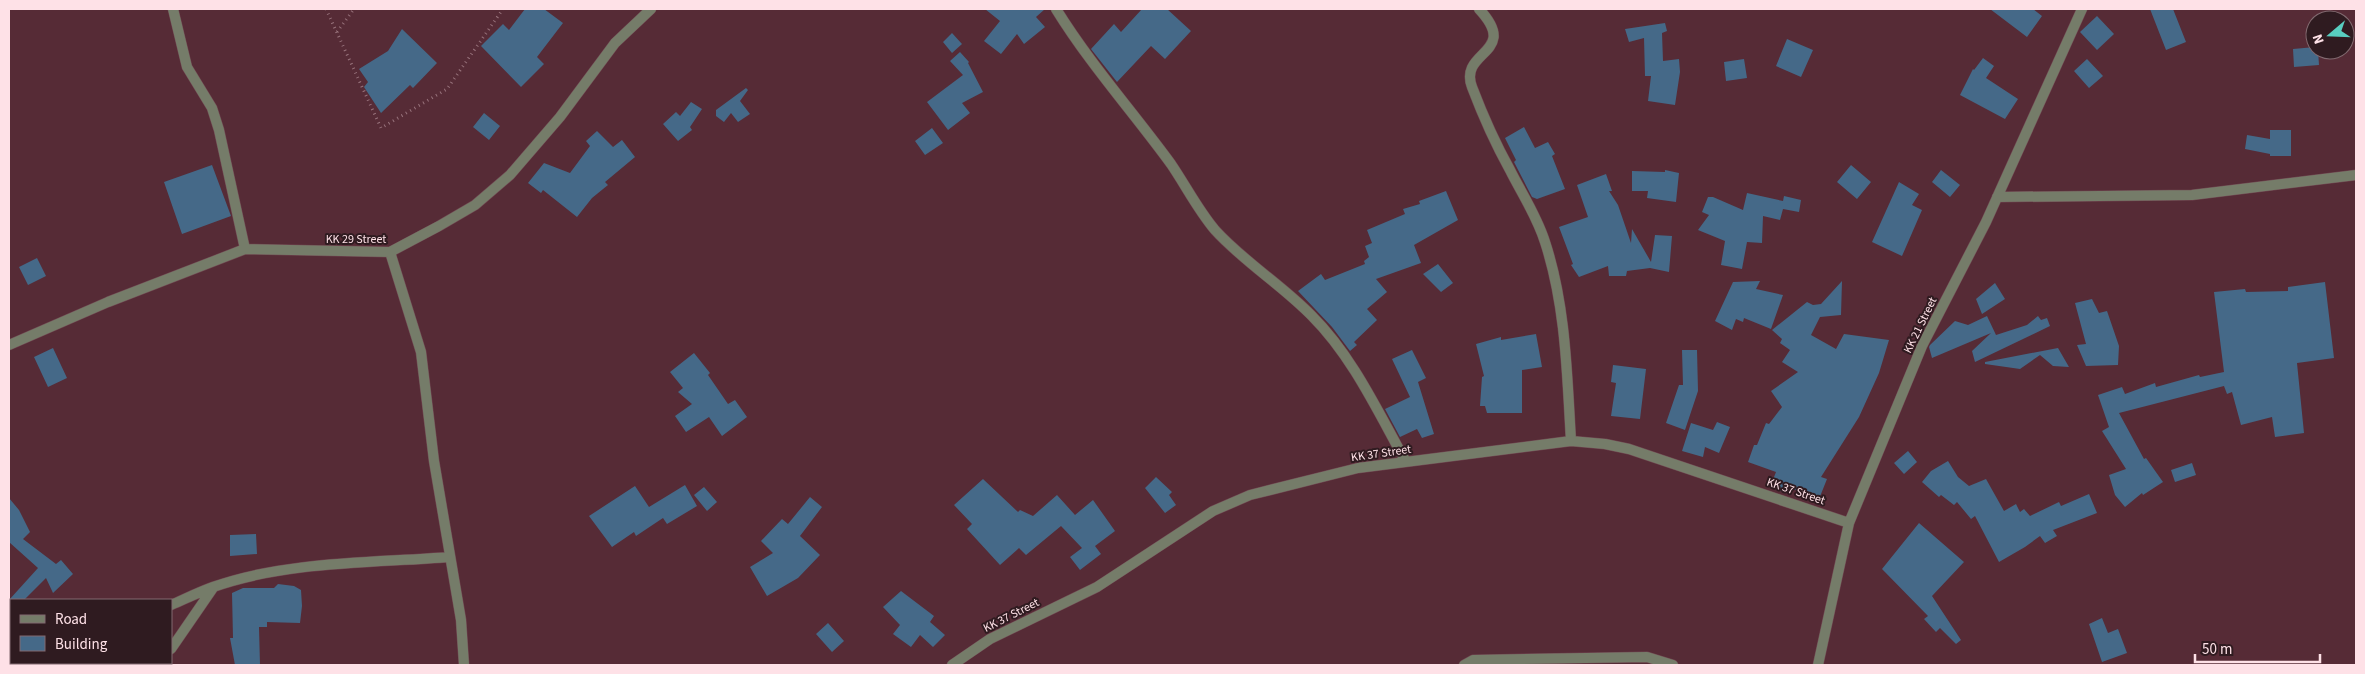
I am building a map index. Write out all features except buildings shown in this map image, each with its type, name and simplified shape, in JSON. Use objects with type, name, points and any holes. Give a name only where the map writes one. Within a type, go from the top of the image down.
[{"type":"street","points":[[174,9],[187,67],[212,108],[219,130],[245,249]]},
{"type":"street","name":"KK 29 Street","points":[[9,345],[108,302],[245,249],[390,252],[475,204],[510,175],[560,118],[615,43],[651,9]]},
{"type":"street","points":[[1056,9],[1077,43],[1172,166],[1196,205],[1216,230],[1312,316],[1337,347],[1358,376],[1406,462]]},
{"type":"street","points":[[1479,9],[1492,25],[1495,34],[1493,41],[1474,66],[1471,82],[1487,126],[1525,196],[1545,241],[1557,289],[1567,360],[1571,442]]},
{"type":"street","name":"KK 21 Street","points":[[1818,665],[1849,523],[1922,346],[1997,197],[2082,9]]},
{"type":"street","points":[[1997,197],[2192,195],[2356,175]]},
{"type":"street","points":[[390,252],[420,345],[434,461],[461,620],[464,665]]},
{"type":"street","name":"KK 37 Street","points":[[952,665],[990,639],[1097,587],[1213,511],[1234,501],[1358,468],[1571,442],[1605,444],[1630,449],[1849,523]]},
{"type":"street","points":[[172,605],[214,587],[260,575],[311,567],[450,557]]},
{"type":"street","points":[[172,648],[214,587]]},
{"type":"street","points":[[1464,665],[1473,660],[1647,657],[1673,665]]},
{"type":"path","points":[[326,9],[381,128],[447,89],[503,9]]},
{"type":"path","points":[[336,32],[354,9]]}]
